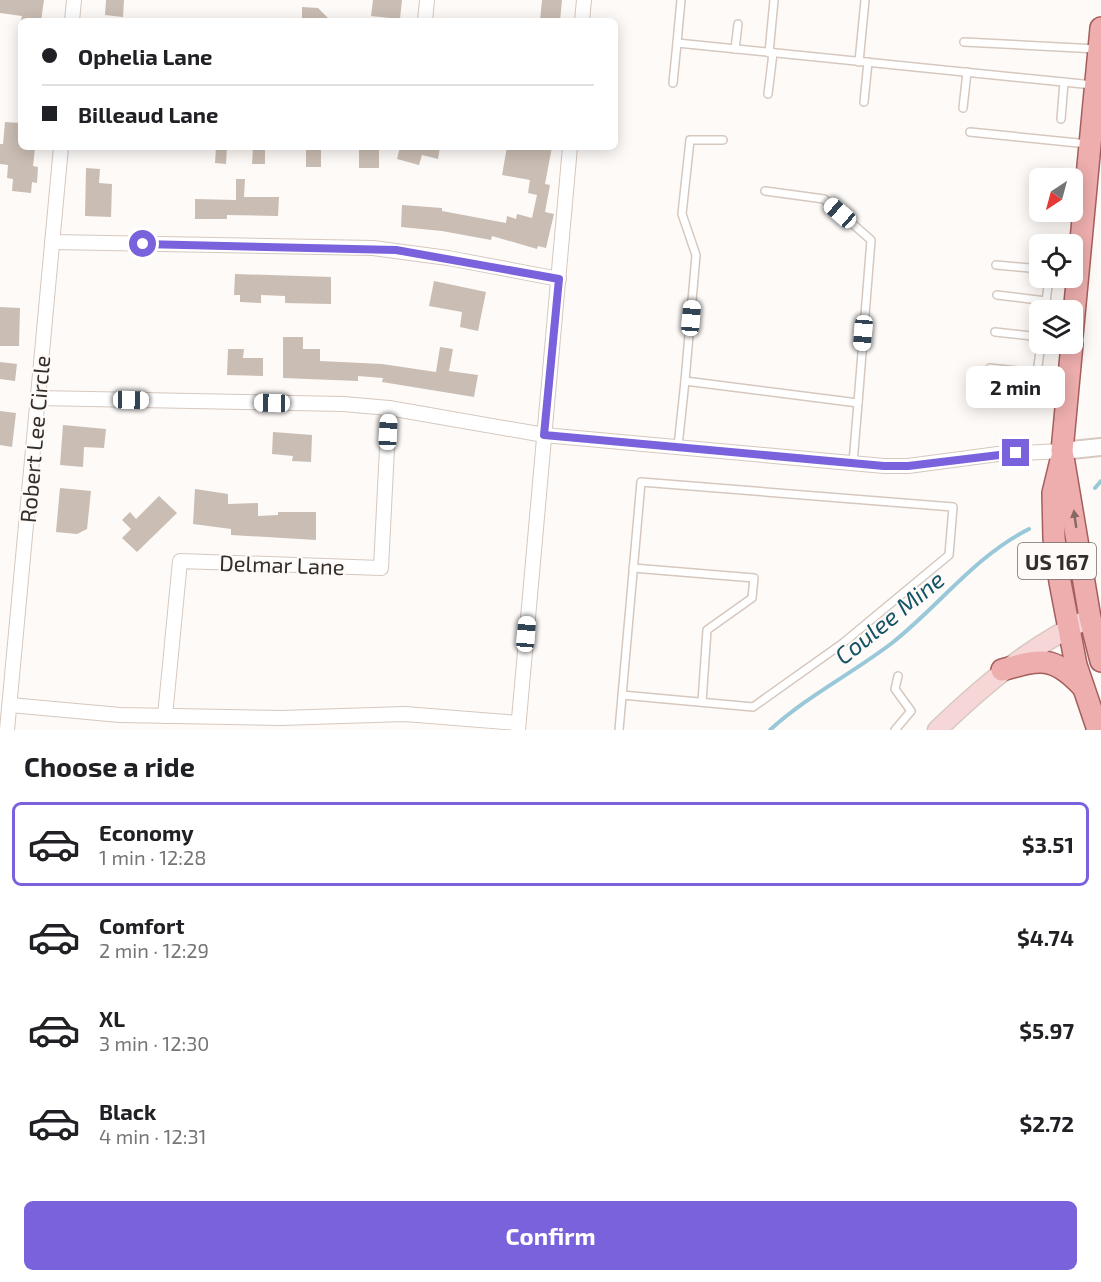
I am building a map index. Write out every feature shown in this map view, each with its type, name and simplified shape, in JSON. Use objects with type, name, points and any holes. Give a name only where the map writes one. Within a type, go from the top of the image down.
[{"type":"main road","points":[[1079,234],[1101,28]]},
{"type":"main road","name":"US 167","points":[[1071,354],[1062,451],[1053,493],[1054,538],[1067,628],[1098,730]]},
{"type":"main road","name":"US 167","points":[[1062,451],[1101,661]]},
{"type":"main road","points":[[937,730],[1002,670],[1067,628],[1094,619]]},
{"type":"main road","points":[[1002,670],[1046,661],[1060,666],[1084,688]]},
{"type":"street","points":[[72,18],[74,0]]},
{"type":"street","points":[[425,18],[427,0]]},
{"type":"street","points":[[582,18],[584,0]]},
{"type":"street","name":"Robert Lee Circle","points":[[7,730],[61,150]]},
{"type":"street","points":[[10,705],[165,716],[281,718],[405,714],[518,727],[570,150]]},
{"type":"street","points":[[52,242],[373,248],[447,258],[559,279]]},
{"type":"street","points":[[38,398],[343,404],[389,408],[544,435],[908,466],[999,454],[1101,447]]},
{"type":"street","name":"Delmar Lane","points":[[165,716],[180,561],[381,568],[389,408]]},
{"type":"lane","points":[[673,83],[681,0]]},
{"type":"lane","points":[[768,94],[774,0]]},
{"type":"lane","points":[[859,62],[865,0]]},
{"type":"lane","points":[[735,49],[738,24]]},
{"type":"lane","points":[[964,42],[1100,50]]},
{"type":"lane","points":[[677,44],[1096,85]]},
{"type":"lane","points":[[864,102],[868,62]]},
{"type":"lane","points":[[963,108],[967,72]]},
{"type":"lane","points":[[1061,119],[1064,82]]},
{"type":"lane","points":[[970,132],[1090,144]]},
{"type":"lane","points":[[678,446],[696,255],[682,214],[690,140],[723,140]]},
{"type":"lane","points":[[765,190],[824,199],[871,240],[853,463]]},
{"type":"lane","points":[[996,265],[1029,268]]},
{"type":"lane","points":[[996,295],[1038,300]]},
{"type":"lane","points":[[995,332],[1029,336]]},
{"type":"lane","points":[[990,368],[1037,374],[1040,354]]},
{"type":"lane","points":[[685,381],[858,403]]},
{"type":"lane","points":[[619,730],[622,695],[633,568],[641,482],[953,507],[949,555],[843,642],[753,707],[622,695]]},
{"type":"lane","points":[[633,568],[754,578],[752,598],[707,630],[702,702]]},
{"type":"lane","points":[[895,730],[911,711],[895,689],[898,676]]},
{"type":"building","points":[[0,0],[44,0],[41,18],[22,18],[22,16],[0,13]]},
{"type":"building","points":[[106,0],[124,0],[123,17],[105,15]]},
{"type":"building","points":[[373,0],[402,0],[400,18],[371,16]]},
{"type":"building","points":[[542,0],[562,0],[560,18],[540,18]]},
{"type":"building","points":[[302,7],[318,8],[328,18],[302,18]]},
{"type":"building","points":[[5,122],[18,123],[18,150],[35,150],[33,166],[38,167],[37,183],[32,182],[31,193],[12,191],[13,179],[7,178],[8,165],[0,164],[0,144],[3,144]]},
{"type":"building","points":[[216,150],[227,150],[226,164],[215,163]]},
{"type":"building","points":[[253,150],[265,150],[265,164],[252,164]]},
{"type":"building","points":[[306,150],[321,150],[321,167],[306,167]]},
{"type":"building","points":[[359,150],[379,150],[379,168],[359,168]]},
{"type":"building","points":[[399,150],[440,150],[438,159],[422,155],[419,165],[397,159]]},
{"type":"building","points":[[506,150],[551,150],[545,184],[550,185],[545,212],[554,214],[546,248],[538,246],[537,249],[492,236],[491,240],[442,231],[401,227],[402,205],[442,208],[442,211],[506,223],[507,216],[516,219],[517,214],[532,218],[537,195],[528,193],[530,180],[502,175]]},
{"type":"building","points":[[86,168],[100,169],[99,183],[112,184],[111,217],[85,216]]},
{"type":"building","points":[[236,179],[245,179],[244,197],[279,197],[278,216],[227,215],[227,219],[195,219],[195,199],[236,200]]},
{"type":"building","points":[[235,274],[331,277],[331,304],[285,303],[285,296],[261,295],[261,303],[240,302],[240,295],[234,295]]},
{"type":"building","points":[[434,281],[486,292],[478,331],[460,327],[462,312],[429,306]]},
{"type":"building","points":[[0,307],[20,308],[19,346],[0,346]]},
{"type":"building","points":[[283,337],[303,337],[303,349],[320,349],[320,361],[382,364],[436,372],[440,347],[453,349],[449,371],[478,375],[474,397],[382,382],[383,378],[358,376],[358,381],[283,378]]},
{"type":"building","points":[[228,349],[244,349],[243,358],[263,358],[263,376],[227,375]]},
{"type":"building","points":[[0,362],[17,364],[15,381],[0,379]]},
{"type":"building","points":[[0,411],[16,413],[12,447],[0,445]]},
{"type":"building","points":[[63,425],[106,429],[104,448],[84,447],[83,467],[60,465]]},
{"type":"building","points":[[273,432],[312,435],[311,462],[292,461],[293,456],[272,454]]},
{"type":"building","points":[[60,488],[91,491],[87,529],[77,534],[56,532]]},
{"type":"building","points":[[195,489],[228,494],[228,504],[258,503],[258,516],[278,515],[278,512],[316,512],[316,540],[231,535],[231,529],[193,524]]},
{"type":"building","points":[[159,496],[177,513],[137,552],[122,538],[131,529],[122,520],[130,512],[136,519]]},
{"type":"waterway","name":"Coulee Mine","points":[[1095,488],[1101,481]]},
{"type":"waterway","name":"Coulee Mine","points":[[770,730],[799,706],[892,643],[974,567],[991,553],[1029,529]]},
{"type":"route","points":[[143,244],[373,248],[447,258],[559,279],[544,435],[884,466],[908,466],[1016,453]]}]
